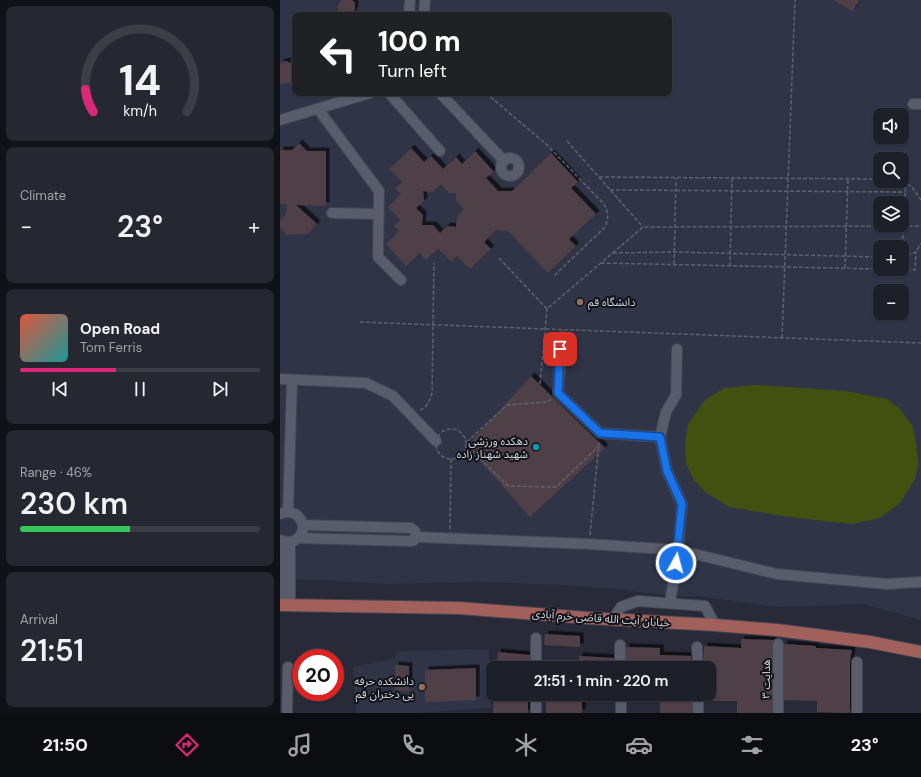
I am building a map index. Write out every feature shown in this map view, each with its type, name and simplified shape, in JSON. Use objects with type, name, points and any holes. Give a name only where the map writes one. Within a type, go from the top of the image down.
[{"type":"main road","name":"خیابان آیت الله قاضی خرم آبادی","points":[[283,605],[459,608],[613,620],[715,625],[776,630],[870,642],[921,652]]},
{"type":"street","points":[[409,12],[410,0]]},
{"type":"street","points":[[424,12],[425,0]]},
{"type":"street","points":[[280,120],[360,96]]},
{"type":"street","points":[[393,96],[440,151]]},
{"type":"street","points":[[443,96],[504,161]]},
{"type":"street","points":[[318,109],[379,192],[378,257],[401,280]]},
{"type":"street","points":[[332,213],[378,214]]},
{"type":"street","points":[[560,349],[558,393],[600,433],[660,437]]},
{"type":"street","points":[[670,604],[678,550],[682,504],[667,471],[660,437],[666,412],[676,395],[678,349]]},
{"type":"street","points":[[280,379],[366,383],[393,396],[436,441]]},
{"type":"street","points":[[292,380],[284,513],[298,516],[303,525],[303,532],[299,538]]},
{"type":"street","points":[[283,605],[284,542],[299,538],[408,542],[413,541],[416,537],[416,531],[411,528],[303,525]]},
{"type":"street","points":[[416,537],[589,544],[678,550],[778,574],[887,584],[921,582]]},
{"type":"street","points":[[613,620],[621,607],[638,601],[706,606],[715,625]]},
{"type":"street","points":[[536,638],[536,661]]},
{"type":"street","name":"هدایت ۳","points":[[778,644],[778,713]]},
{"type":"street","points":[[620,645],[620,661]]},
{"type":"street","points":[[697,647],[698,661]]},
{"type":"street","points":[[857,662],[857,713]]},
{"type":"street","points":[[288,667],[288,713]]},
{"type":"street","points":[[536,701],[536,713]]},
{"type":"street","points":[[621,701],[621,713]]},
{"type":"street","points":[[698,701],[698,713]]},
{"type":"path","points":[[782,338],[795,0]]},
{"type":"path","points":[[490,96],[547,145],[603,203],[607,211],[608,220],[604,228],[554,276]]},
{"type":"path","points":[[566,141],[643,227]]},
{"type":"path","points":[[599,177],[873,179]]},
{"type":"path","points":[[674,265],[676,178]]},
{"type":"path","points":[[730,266],[732,178]]},
{"type":"path","points":[[844,268],[848,178]]},
{"type":"path","points":[[909,184],[921,200]]},
{"type":"path","points":[[905,188],[905,196]]},
{"type":"path","points":[[610,190],[905,192]]},
{"type":"path","points":[[540,384],[547,309],[643,227],[873,226]]},
{"type":"path","points":[[909,226],[921,226]]},
{"type":"path","points":[[909,270],[915,270],[916,252],[921,243]]},
{"type":"path","points":[[613,253],[674,252],[873,257]]},
{"type":"path","points":[[909,255],[916,252]]},
{"type":"path","points":[[499,258],[547,309]]},
{"type":"path","points":[[406,411],[414,412],[423,409],[431,398],[434,263]]},
{"type":"path","points":[[601,263],[873,269]]},
{"type":"path","points":[[360,322],[921,344]]},
{"type":"path","points":[[467,442],[507,405],[548,402],[558,393]]},
{"type":"path","points":[[452,428],[460,431],[467,442],[467,446],[463,454],[451,459],[440,454],[436,446],[436,441],[440,433],[452,428]]},
{"type":"path","points":[[589,544],[600,433]]},
{"type":"path","points":[[467,446],[508,486],[556,487],[599,446]]},
{"type":"path","points":[[450,538],[451,459]]},
{"type":"shaded area","name":"دانشگاه قم","points":[[280,0],[921,0],[921,620],[864,604],[790,607],[768,606],[705,597],[670,596],[626,590],[568,585],[476,582],[389,584],[280,578]]},
{"type":"shaded area","name":"دانشکده حرفه یی دختران قم","points":[[489,649],[489,661],[486,661],[486,701],[491,701],[491,708],[417,713],[356,713],[353,667],[393,659],[400,651]]},
{"type":"green space","points":[[757,385],[846,391],[887,399],[900,409],[912,425],[916,441],[918,465],[915,479],[901,502],[880,518],[852,524],[789,517],[729,507],[705,492],[694,480],[686,464],[685,443],[688,424],[704,401],[724,388]]},
{"type":"building","points":[[341,0],[352,0],[355,3],[354,12],[339,12],[337,7]]},
{"type":"building","points":[[834,0],[860,0],[852,11]]},
{"type":"building","points":[[286,61],[292,64],[292,81],[280,85],[280,63]]},
{"type":"building","points":[[299,143],[307,151],[326,151],[326,206],[296,205],[317,224],[308,234],[287,235],[280,228],[280,220],[286,214],[287,204],[280,204],[280,150],[292,150]]},
{"type":"building","points":[[411,148],[424,162],[431,156],[443,169],[456,157],[462,164],[475,151],[494,172],[486,178],[498,191],[512,191],[551,153],[578,182],[571,188],[596,214],[569,239],[576,246],[548,273],[508,231],[496,230],[484,242],[491,249],[470,269],[457,256],[451,261],[438,249],[426,260],[420,253],[406,266],[386,244],[399,231],[394,226],[400,220],[388,207],[401,194],[395,188],[402,182],[389,169]],"holes":[[[441,184],[449,193],[456,193],[456,201],[464,209],[457,216],[456,227],[447,226],[440,233],[433,225],[422,225],[423,215],[416,208],[424,201],[423,191],[432,192]]]},
{"type":"building","name":"دهکده ورزشی شهید شهناز زاده","points":[[531,376],[605,448],[530,517],[467,446]]},
{"type":"building","points":[[545,634],[580,636],[580,647],[544,645]]},
{"type":"building","points":[[741,639],[773,640],[772,713],[737,713],[737,701],[716,701],[716,661],[704,661],[704,646],[741,648]]},
{"type":"building","points":[[784,644],[852,650],[850,662],[850,713],[817,712],[817,701],[784,700]]},
{"type":"building","points":[[626,647],[660,648],[660,655],[691,656],[691,661],[626,661]]},
{"type":"building","points":[[498,652],[530,655],[530,661],[497,661]]},
{"type":"building","points":[[579,656],[614,658],[614,661],[579,661]]},
{"type":"building","points":[[395,665],[409,666],[409,691],[396,690]]},
{"type":"building","points":[[476,668],[476,700],[425,702],[425,670]]},
{"type":"building","points":[[494,701],[528,701],[528,713],[493,713]]},
{"type":"building","points":[[546,701],[582,701],[582,713],[546,713]]},
{"type":"building","points":[[628,701],[692,701],[692,713],[660,713],[660,702]]},
{"type":"place","name":"دانشگاه قم","points":[[580,302]]},
{"type":"place","name":"دهکده ورزشی شهید شهناز زاده","points":[[536,447]]},
{"type":"place","name":"دانشکده حرفه یی دختران قم","points":[[422,687]]},
{"type":"route","points":[[560,349],[558,393],[600,433],[660,437],[667,471],[682,504],[676,563]]}]
